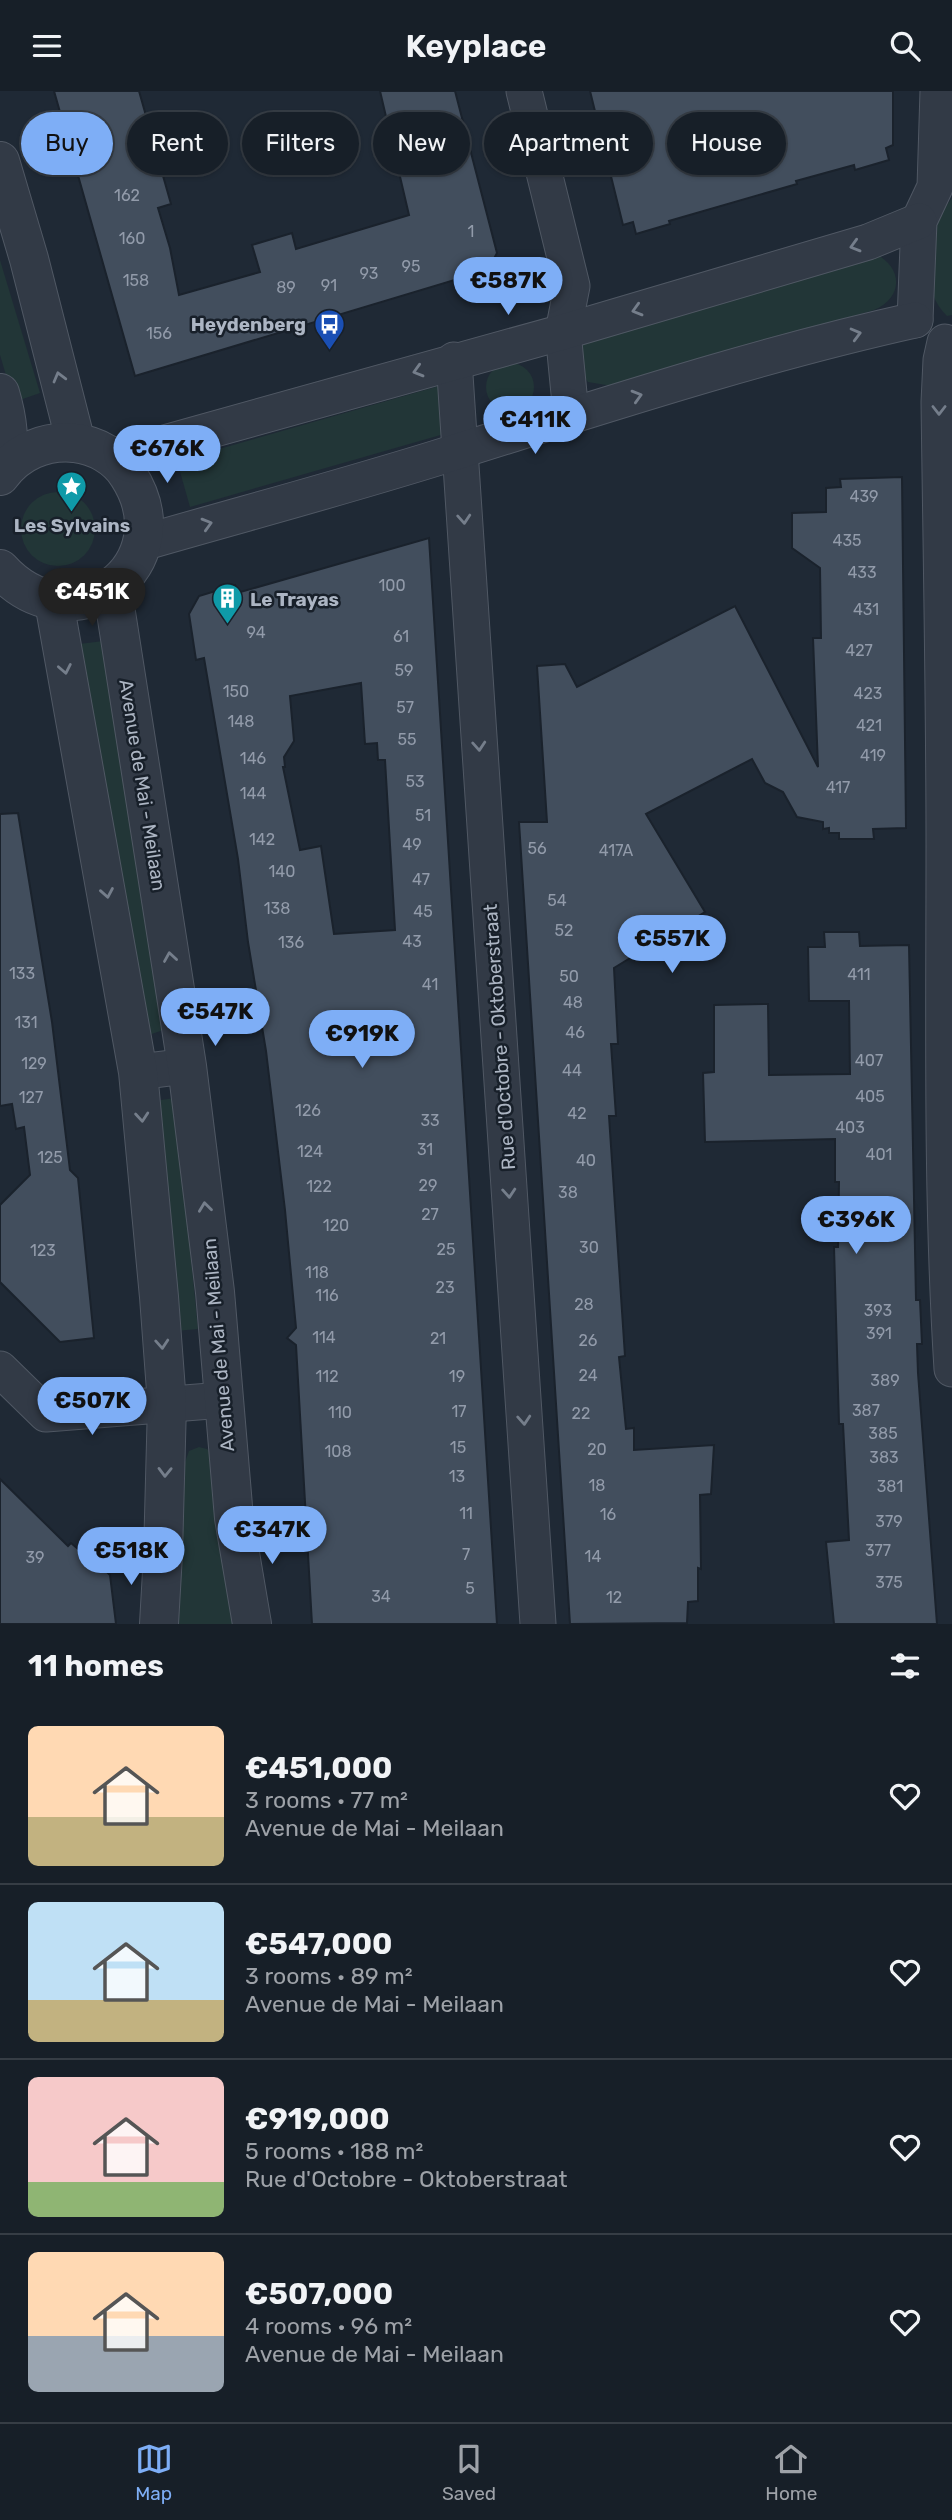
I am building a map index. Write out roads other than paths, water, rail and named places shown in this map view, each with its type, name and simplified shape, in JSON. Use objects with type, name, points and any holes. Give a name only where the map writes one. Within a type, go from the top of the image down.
[{"type":"street","points":[[524,91],[572,286],[563,332],[571,414]]},
{"type":"street","points":[[915,320],[919,221],[943,182],[938,91]]},
{"type":"street","points":[[0,161],[29,259],[93,449],[125,469],[142,504],[145,524],[142,543],[130,568],[112,587],[94,597],[74,602],[54,602],[4,581]]},
{"type":"street","points":[[3,472],[18,458],[38,447],[61,442],[93,449],[141,450],[563,332],[867,242],[919,221]]},
{"type":"street","points":[[142,543],[461,451],[571,414],[864,332],[915,320],[949,342],[941,360],[939,402],[952,1369]]},
{"type":"street","name":"Rue d'Octobre - Oktoberstraat","points":[[454,361],[538,1624]]},
{"type":"street","points":[[0,393],[8,419],[10,441],[3,472]]},
{"type":"street","name":"Avenue de Mai - Meilaan","points":[[112,587],[187,1066],[215,1292],[234,1518],[252,1624]]},
{"type":"street","points":[[54,602],[138,1072],[167,1404],[159,1624]]},
{"type":"street","points":[[138,1072],[187,1066]]},
{"type":"street","points":[[0,1369],[46,1414],[223,1400]]},
{"type":"place","name":"Heydenberg","points":[[329,351]]},
{"type":"place","name":"Les Sylvains","points":[[72,513]]},
{"type":"place","name":"Le Trayas","points":[[227,626]]}]
